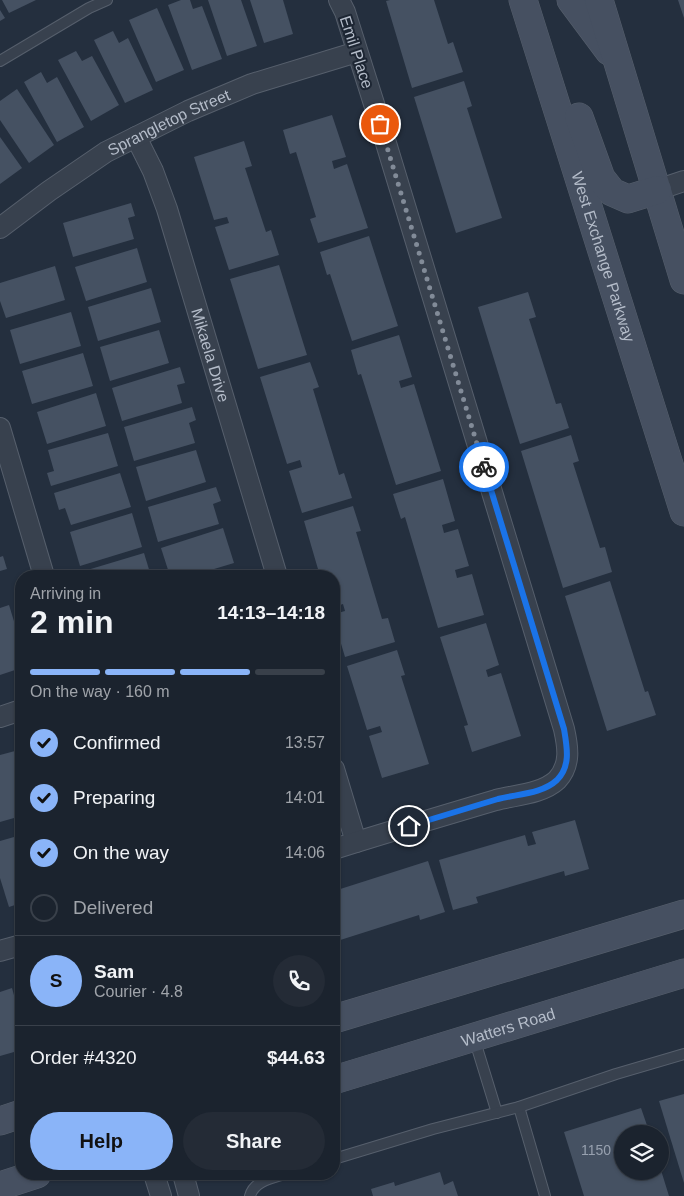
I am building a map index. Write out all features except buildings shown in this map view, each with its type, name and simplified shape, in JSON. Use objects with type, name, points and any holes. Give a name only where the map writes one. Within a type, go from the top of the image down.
[{"type":"main road","name":"West Exchange Parkway","points":[[523,0],[684,512]]},
{"type":"main road","points":[[534,0],[544,12],[588,145],[601,178],[612,192],[628,199],[657,190]]},
{"type":"main road","points":[[571,0],[620,67]]},
{"type":"main road","points":[[599,0],[684,280]]},
{"type":"main road","points":[[340,1017],[684,914]]},
{"type":"main road","name":"Watters Road","points":[[340,1078],[684,973]]},
{"type":"main road","points":[[0,1121],[15,1116]]},
{"type":"main road","points":[[0,1186],[18,1180]]},
{"type":"street","name":"Emil Place","points":[[339,0],[345,12],[564,729],[568,748],[566,767],[556,780],[541,789],[498,799],[356,842]]},
{"type":"street","name":"Sprangletop Street","points":[[0,228],[106,152],[188,111],[252,84],[357,52]]},
{"type":"street","name":"Mikaela Drive","points":[[136,137],[153,171],[168,209],[274,570]]},
{"type":"street","points":[[657,190],[684,181]]},
{"type":"street","points":[[0,428],[42,570]]},
{"type":"street","points":[[0,717],[15,712]]},
{"type":"street","points":[[340,789],[356,842],[340,847]]},
{"type":"street","points":[[0,951],[15,947]]},
{"type":"street","points":[[156,1180],[162,1196]]},
{"type":"street","points":[[185,1180],[189,1196]]},
{"type":"lane","points":[[0,61],[89,8],[107,0]]},
{"type":"lane","points":[[474,1038],[497,1113]]},
{"type":"lane","points":[[340,1157],[434,1129],[519,1107],[616,1074],[684,1054]]},
{"type":"lane","points":[[519,1107],[545,1196]]},
{"type":"lane","points":[[250,1196],[251,1192],[264,1180]]},
{"type":"way so far","points":[[380,124],[484,467]]},
{"type":"route","points":[[409,826],[498,799],[541,789],[556,780],[566,767],[568,748],[564,729],[484,467]]}]
